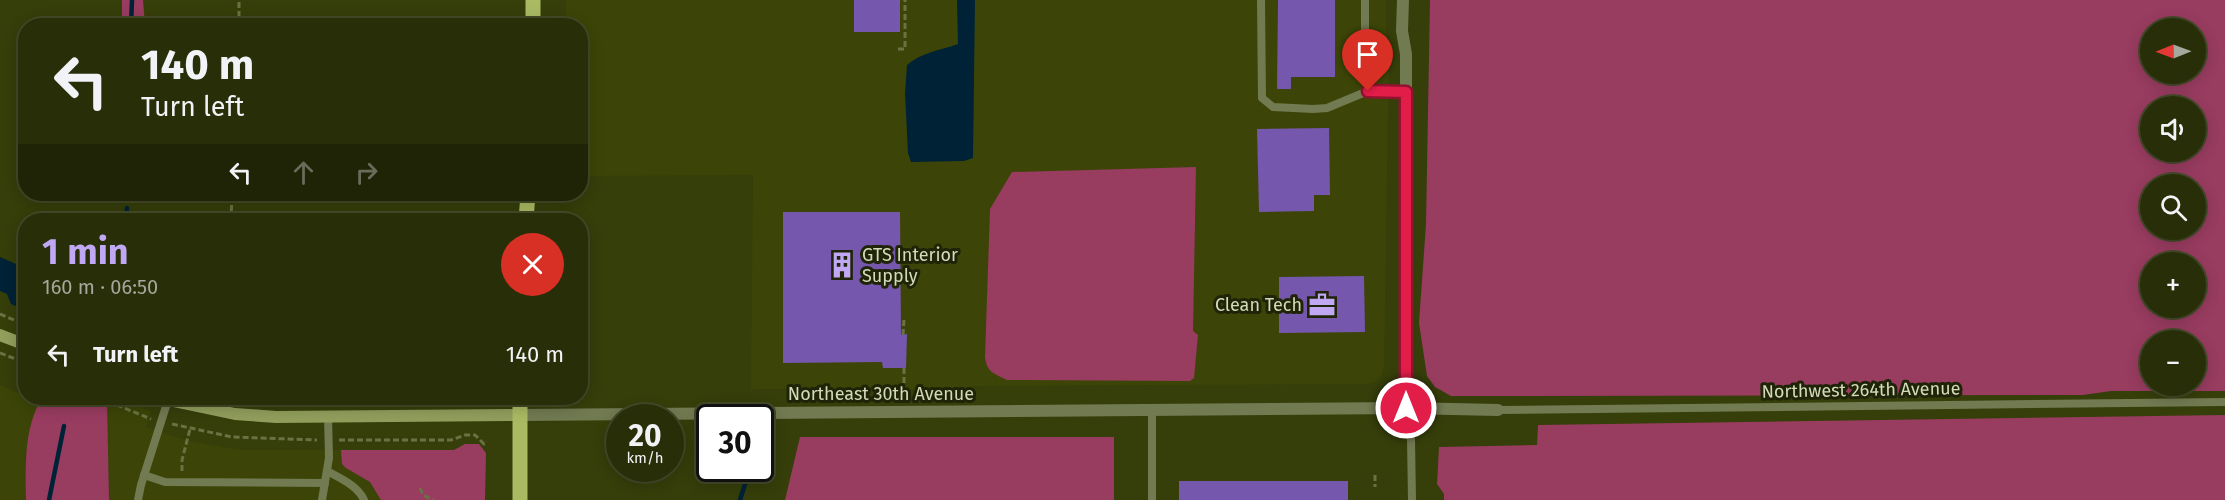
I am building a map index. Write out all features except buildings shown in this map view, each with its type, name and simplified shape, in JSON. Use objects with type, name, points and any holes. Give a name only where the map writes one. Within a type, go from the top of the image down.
[{"type":"main road","points":[[533,0],[533,18]]},
{"type":"main road","points":[[520,405],[520,500]]},
{"type":"street","points":[[1403,0],[1406,92],[1406,408]]},
{"type":"street","points":[[0,336],[18,342]]},
{"type":"street","name":"Northeast 30th Avenue","points":[[192,405],[235,414],[276,417],[1406,408],[1498,410]]},
{"type":"lane","points":[[1261,0],[1263,98],[1273,107],[1320,108],[1337,104],[1368,91],[1406,92]]},
{"type":"lane","points":[[1365,0],[1365,71],[1368,91]]},
{"type":"lane","name":"Northwest 264th Avenue","points":[[1498,410],[2225,402]]},
{"type":"lane","points":[[138,500],[162,405]]},
{"type":"lane","points":[[1406,408],[1411,439],[1412,500]]},
{"type":"lane","points":[[1152,411],[1152,500]]},
{"type":"lane","points":[[322,500],[329,458],[327,416]]},
{"type":"lane","points":[[327,471],[354,488],[364,500]]},
{"type":"lane","points":[[144,475],[165,482],[325,483]]},
{"type":"path","points":[[239,0],[239,18]]},
{"type":"path","points":[[898,49],[905,49],[905,0]]},
{"type":"path","points":[[0,314],[18,322]]},
{"type":"path","points":[[903,335],[904,318]]},
{"type":"path","points":[[0,353],[18,360]]},
{"type":"path","points":[[903,368],[904,394]]},
{"type":"path","points":[[117,405],[151,419]]},
{"type":"path","points":[[182,482],[182,460],[190,429]]},
{"type":"path","points":[[1375,475],[1375,487]]},
{"type":"path","points":[[420,488],[423,495],[434,500]]},
{"type":"shaded area","points":[[122,0],[143,0],[144,18],[122,18]]},
{"type":"shaded area","points":[[566,0],[1386,0],[1389,52],[1384,366],[1382,375],[1375,382],[1367,384],[977,386],[946,390],[751,389],[753,175],[588,176],[588,18],[566,18]]},
{"type":"shaded area","points":[[1430,0],[2225,0],[2225,391],[2206,391],[2206,330],[2140,330],[2140,391],[2111,391],[2083,395],[1451,396],[1435,387],[1427,376],[1419,323],[1426,224]]},
{"type":"shaded area","points":[[1196,167],[1193,331],[1198,335],[1194,378],[1190,381],[1007,380],[989,369],[985,357],[990,209],[1012,172]]},
{"type":"shaded area","points":[[206,211],[206,213],[146,213]]},
{"type":"shaded area","points":[[0,385],[18,393],[18,405],[38,405],[25,455],[26,500],[0,500]]},
{"type":"shaded area","points":[[38,405],[107,405],[109,500],[26,500],[27,448]]},
{"type":"shaded area","points":[[107,405],[135,405],[151,411],[146,427],[189,441],[239,450],[454,450],[465,444],[479,444],[486,453],[485,500],[109,500]]},
{"type":"shaded area","points":[[2225,415],[2225,500],[1444,500],[1444,494],[1437,484],[1439,447],[1537,445],[1538,425]]},
{"type":"shaded area","points":[[800,437],[1114,437],[1114,500],[785,500]]},
{"type":"shaded area","points":[[465,444],[479,444],[486,453],[485,500],[381,500],[370,482],[342,464],[341,450],[454,450]]},
{"type":"water","points":[[957,0],[975,0],[973,158],[964,161],[911,162],[908,153],[905,93],[907,65],[924,55],[958,44]]},
{"type":"water","points":[[0,257],[18,265],[18,307],[11,304],[7,294],[0,291]]},
{"type":"waterway","points":[[131,18],[132,0]]},
{"type":"waterway","points":[[127,208],[127,213]]},
{"type":"waterway","points":[[49,500],[64,426]]},
{"type":"waterway","points":[[740,500],[746,482]]},
{"type":"place","name":"GTS Interior Supply","points":[[842,265]]},
{"type":"place","name":"Clean Tech","points":[[1322,305]]},
{"type":"route","points":[[1368,91],[1406,92],[1406,408]]}]
